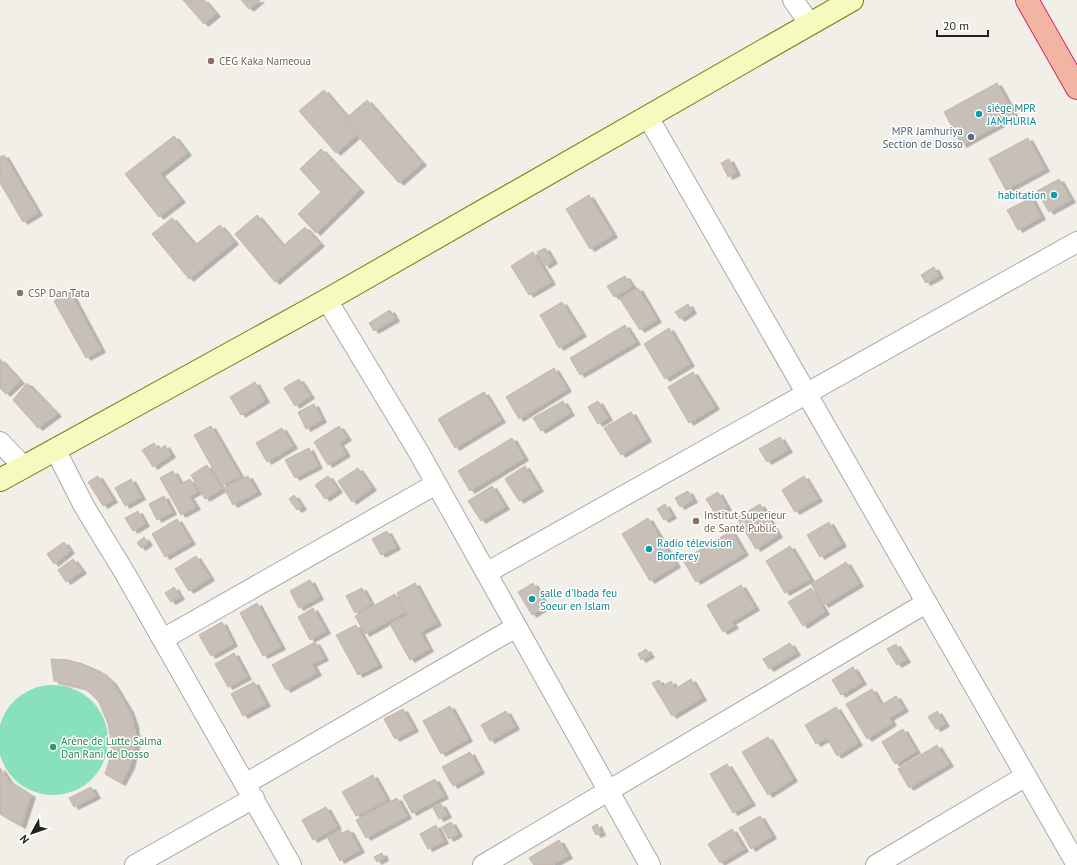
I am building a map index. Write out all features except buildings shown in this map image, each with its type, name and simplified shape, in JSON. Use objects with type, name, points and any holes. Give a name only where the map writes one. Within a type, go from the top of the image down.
[{"type":"highway","points":[[1027,0],[1077,88]]},
{"type":"main road","points":[[0,480],[327,300],[852,0]]},
{"type":"street","points":[[794,0],[810,24]]},
{"type":"street","points":[[648,116],[1077,865]]},
{"type":"street","points":[[486,573],[1077,242]]},
{"type":"street","points":[[327,300],[436,484],[650,865]]},
{"type":"street","points":[[0,442],[24,467]]},
{"type":"street","points":[[55,449],[84,506],[126,575],[292,865]]},
{"type":"street","points":[[163,639],[436,484]]},
{"type":"street","points":[[483,865],[926,603]]},
{"type":"street","points":[[135,865],[249,791],[516,627]]},
{"type":"street","points":[[876,865],[1026,776]]},
{"type":"green space","name":"Arène de Lutte Salma Dan Rani de Dosso","points":[[53,685],[74,689],[92,701],[104,719],[108,740],[104,761],[92,779],[74,791],[53,795],[32,791],[14,779],[2,761],[-2,740],[2,719],[14,701],[32,689]]},
{"type":"place","name":"CEG Kaka Nameoua","points":[[211,61]]},
{"type":"place","name":"siège MPR JAMHURIA","points":[[979,114]]},
{"type":"place","name":"MPR Jamhuriya Section de Dosso","points":[[971,137]]},
{"type":"place","name":"habitation","points":[[1054,195]]},
{"type":"place","name":"CSP Dan Tata","points":[[20,293]]},
{"type":"place","name":"Institut Superieur de Santé Public","points":[[696,521]]},
{"type":"place","name":"Radio télevision Bonferey","points":[[649,549]]},
{"type":"place","name":"salle d'Ibada feu Soeur en Islam","points":[[532,599]]},
{"type":"place","name":"Arène de Lutte Salma Dan Rani de Dosso","points":[[53,747]]}]
